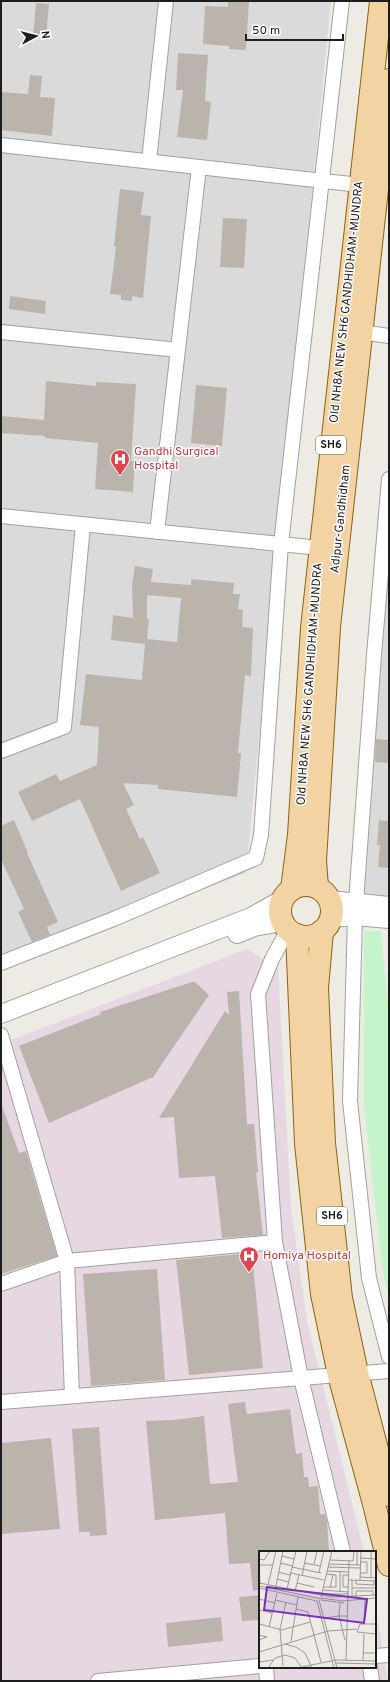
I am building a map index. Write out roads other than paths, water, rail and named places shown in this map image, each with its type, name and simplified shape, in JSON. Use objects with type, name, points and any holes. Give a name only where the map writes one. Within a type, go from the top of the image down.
[{"type":"main road","name":"Old NH8A NEW SH6 GANDHIDHAM-MUNDRA","points":[[287,894],[299,835],[312,628],[320,548],[360,185],[383,5]]},
{"type":"main road","name":"Adipur-Gandhidham","points":[[325,909],[315,861],[328,627],[389,80]]},
{"type":"main road","points":[[287,894],[297,886],[306,885],[325,909],[315,935],[306,937],[289,929]]},
{"type":"main road","name":"SH6","points":[[287,894],[280,911],[289,929],[306,1144],[322,1294],[389,1495]]},
{"type":"main road","name":"SH6","points":[[325,909],[317,988],[324,1143],[348,1374],[389,1565]]},
{"type":"street","points":[[149,161],[166,1]]},
{"type":"street","points":[[1,963],[116,918],[256,858],[261,835],[281,544],[342,1]]},
{"type":"street","points":[[1,145],[360,185]]},
{"type":"street","points":[[157,532],[199,167]]},
{"type":"street","points":[[1,332],[178,350]]},
{"type":"street","points":[[361,332],[389,336]]},
{"type":"street","points":[[389,479],[373,663],[356,909],[350,1101],[369,1278],[389,1357]]},
{"type":"street","points":[[1,516],[320,548]]},
{"type":"street","points":[[1,752],[64,727],[83,525]]},
{"type":"street","points":[[1,1014],[251,917],[287,894]]},
{"type":"street","points":[[325,909],[356,909],[389,906]]},
{"type":"street","points":[[356,909],[389,919]]},
{"type":"street","points":[[1,1026],[254,927],[289,929],[272,959],[258,994],[276,1242],[301,1378],[343,1551]]},
{"type":"street","points":[[1,1035],[67,1261],[72,1396]]},
{"type":"street","points":[[1,1284],[67,1261],[276,1242]]},
{"type":"street","points":[[1,1402],[389,1372]]},
{"type":"street","points":[[376,1656],[389,1655]]},
{"type":"street","points":[[98,1681],[259,1666]]},
{"type":"street","points":[[266,1668],[267,1681]]},
{"type":"street","points":[[370,1668],[372,1681]]},
{"type":"place","name":"Gandhi Surgical Hospital","points":[[120,476]]},
{"type":"place","name":"Homiya Hospital","points":[[249,1273]]}]
